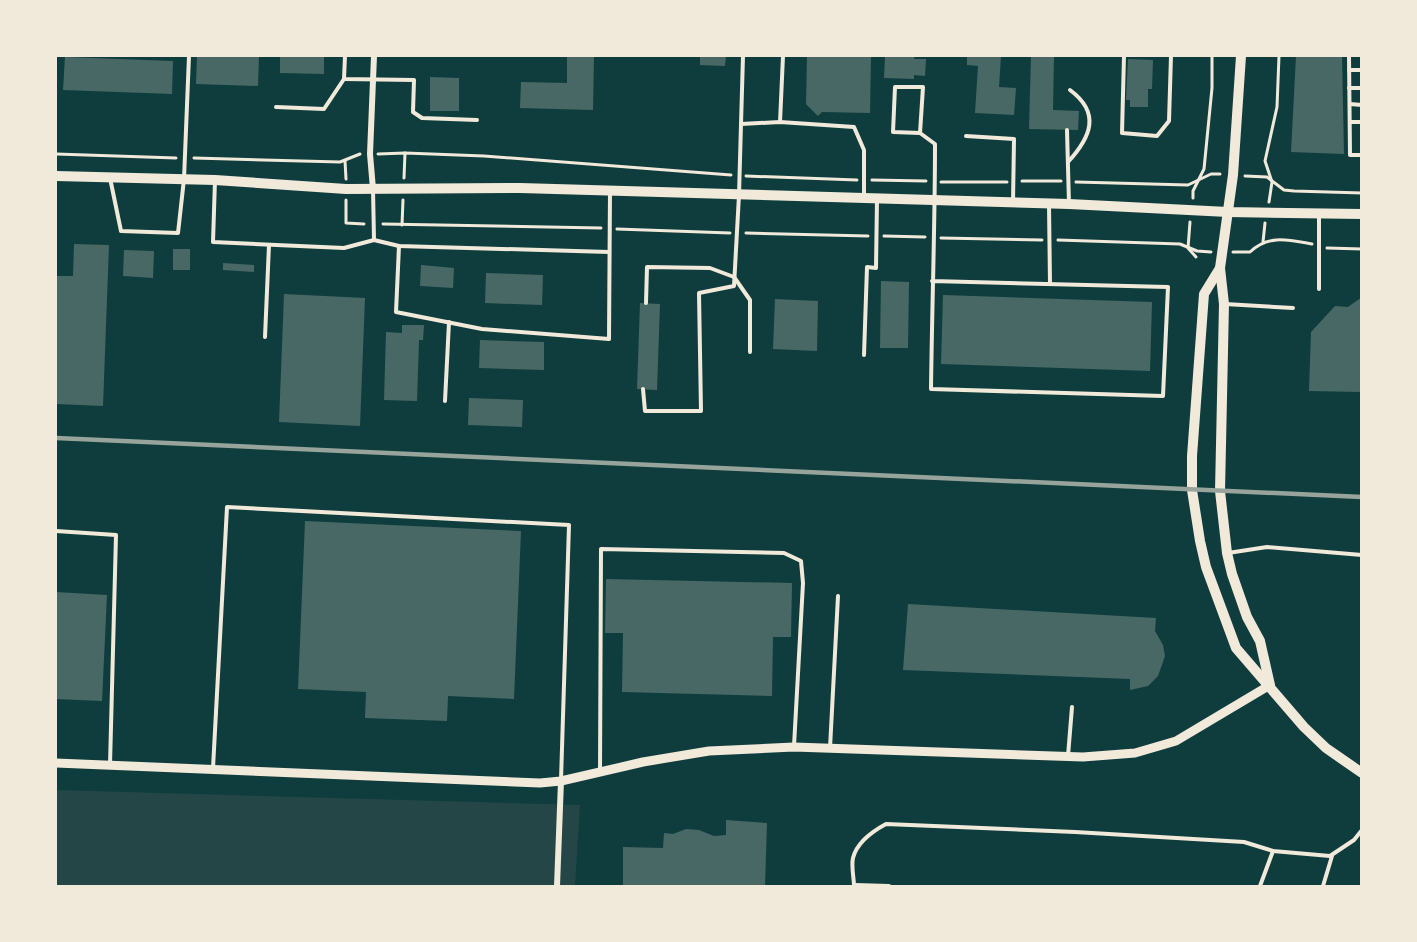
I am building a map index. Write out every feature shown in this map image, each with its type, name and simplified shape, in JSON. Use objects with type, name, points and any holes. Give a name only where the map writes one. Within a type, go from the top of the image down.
[{"type":"main road","points":[[1241,56],[1233,175],[1220,268],[1224,304],[1220,491],[1227,553],[1247,617],[1260,641],[1270,685]]},
{"type":"main road","points":[[56,176],[215,180],[373,189],[520,188],[1069,204],[1228,212],[1362,214]]},
{"type":"main road","points":[[1220,268],[1204,294],[1192,456],[1192,490],[1206,567],[1236,648],[1304,727],[1326,748],[1362,773]]},
{"type":"street","points":[[373,189],[370,154],[374,56]]},
{"type":"street","points":[[56,763],[540,783],[561,781],[709,750],[794,747],[1068,757],[1135,753],[1176,741],[1270,685]]},
{"type":"street","points":[[557,886],[561,781]]},
{"type":"lane","points":[[109,177],[121,231],[178,232],[184,179],[189,56]]},
{"type":"lane","points":[[276,107],[324,109],[344,79],[345,56]]},
{"type":"lane","points":[[644,389],[645,411],[701,411],[699,293],[734,286],[743,56]]},
{"type":"lane","points":[[780,123],[783,56]]},
{"type":"lane","points":[[1124,56],[1122,133],[1157,136],[1169,121],[1171,56]]},
{"type":"lane","points":[[1349,56],[1350,154],[1362,155]]},
{"type":"lane","points":[[1349,70],[1362,70]]},
{"type":"lane","points":[[344,79],[414,80],[413,112],[422,118],[477,120]]},
{"type":"lane","points":[[920,133],[923,87],[895,87],[893,132],[920,133],[935,144],[935,201],[932,281],[931,389],[1163,396],[1168,287],[932,281]]},
{"type":"lane","points":[[1349,88],[1362,88]]},
{"type":"lane","points":[[1068,162],[1081,148],[1088,132],[1090,115],[1082,99],[1070,90]]},
{"type":"lane","points":[[1350,104],[1362,105]]},
{"type":"lane","points":[[1350,122],[1362,122]]},
{"type":"lane","points":[[741,124],[780,123],[854,127],[864,150],[864,198]]},
{"type":"lane","points":[[1068,130],[1069,204]]},
{"type":"lane","points":[[966,136],[1014,139],[1013,203]]},
{"type":"lane","points":[[215,180],[213,242],[344,248],[374,240],[399,246],[609,252]]},
{"type":"lane","points":[[373,189],[374,240]]},
{"type":"lane","points":[[399,246],[396,312],[482,329],[609,339],[610,191]]},
{"type":"lane","points":[[864,355],[867,267],[876,268],[878,199]]},
{"type":"lane","points":[[1049,204],[1050,284]]},
{"type":"lane","points":[[1319,213],[1319,289]]},
{"type":"lane","points":[[265,337],[269,244]]},
{"type":"lane","points":[[646,303],[647,267],[710,268],[734,277],[750,300],[750,352]]},
{"type":"lane","points":[[1224,304],[1293,308]]},
{"type":"lane","points":[[445,401],[449,322]]},
{"type":"lane","points":[[213,770],[227,507],[569,525],[561,781]]},
{"type":"lane","points":[[56,531],[116,535],[110,765]]},
{"type":"lane","points":[[1227,553],[1267,547],[1362,555]]},
{"type":"lane","points":[[600,772],[601,549],[784,553],[801,561],[803,583],[794,747]]},
{"type":"lane","points":[[830,748],[838,596]]},
{"type":"lane","points":[[1068,757],[1072,707]]},
{"type":"lane","points":[[889,886],[854,886],[853,858],[862,842],[886,824],[1075,832],[1244,843],[1273,851],[1330,856],[1354,840],[1362,830]]},
{"type":"lane","points":[[1260,886],[1273,851]]},
{"type":"lane","points":[[1323,886],[1333,855]]},
{"type":"path","points":[[1193,191],[1204,169],[1212,88],[1212,56]]},
{"type":"path","points":[[1271,184],[1266,161],[1276,107],[1279,56]]},
{"type":"path","points":[[405,153],[405,164]]},
{"type":"path","points":[[56,154],[345,161],[360,154]]},
{"type":"path","points":[[390,154],[484,156],[718,173]]},
{"type":"path","points":[[345,161],[346,169]]},
{"type":"path","points":[[1087,182],[1188,184],[1211,174]]},
{"type":"path","points":[[755,177],[843,179]]},
{"type":"path","points":[[1267,177],[1271,184],[1284,190],[1362,193]]},
{"type":"path","points":[[876,180],[922,181]]},
{"type":"path","points":[[1029,181],[1054,181]]},
{"type":"path","points":[[950,182],[1004,182]]},
{"type":"path","points":[[346,213],[346,223],[355,224]]},
{"type":"path","points":[[402,225],[403,214]]},
{"type":"path","points":[[394,225],[597,228]]},
{"type":"path","points":[[623,229],[721,232]]},
{"type":"path","points":[[752,233],[867,236]]},
{"type":"path","points":[[892,237],[922,237]]},
{"type":"path","points":[[951,238],[1040,240]]},
{"type":"path","points":[[1071,240],[1180,244],[1197,251]]},
{"type":"path","points":[[1188,240],[1188,248],[1196,256]]},
{"type":"path","points":[[1247,252],[1263,240],[1284,240]]},
{"type":"shaded area","points":[[56,790],[580,805],[575,886],[56,886]]},
{"type":"building","points":[[197,56],[259,56],[258,86],[196,84]]},
{"type":"building","points":[[280,56],[324,56],[324,74],[280,73]]},
{"type":"building","points":[[567,56],[594,56],[593,110],[520,108],[521,82],[567,83]]},
{"type":"building","points":[[700,56],[726,56],[725,66],[700,65]]},
{"type":"building","points":[[807,56],[871,56],[870,113],[822,112],[818,116],[806,104]]},
{"type":"building","points":[[885,56],[915,56],[914,59],[926,59],[925,76],[914,75],[914,79],[884,78]]},
{"type":"building","points":[[967,56],[1001,56],[999,87],[1016,88],[1014,115],[975,113],[978,66],[967,65]]},
{"type":"building","points":[[1031,56],[1054,56],[1053,110],[1079,111],[1078,130],[1029,129]]},
{"type":"building","points":[[1296,56],[1342,56],[1344,154],[1291,152]]},
{"type":"building","points":[[65,57],[173,61],[172,94],[63,90]]},
{"type":"building","points":[[1128,59],[1153,60],[1152,89],[1148,89],[1148,107],[1130,107],[1130,100],[1126,100]]},
{"type":"building","points":[[430,77],[459,78],[459,111],[430,111]]},
{"type":"building","points":[[74,244],[109,245],[103,406],[56,404],[56,276],[73,276]]},
{"type":"building","points":[[173,249],[190,249],[190,270],[173,270]]},
{"type":"building","points":[[124,250],[154,251],[153,278],[123,276]]},
{"type":"building","points":[[223,263],[254,265],[254,272],[223,270]]},
{"type":"building","points":[[421,265],[454,268],[453,288],[420,286]]},
{"type":"building","points":[[486,273],[543,275],[542,305],[485,303]]},
{"type":"building","points":[[881,281],[909,282],[908,348],[880,348]]},
{"type":"building","points":[[284,294],[365,298],[360,426],[279,422]]},
{"type":"building","points":[[943,295],[1152,302],[1150,371],[941,364]]},
{"type":"building","points":[[1362,297],[1362,392],[1309,391],[1311,332],[1335,306],[1348,307]]},
{"type":"building","points":[[775,299],[818,301],[817,351],[773,349]]},
{"type":"building","points":[[640,303],[660,304],[657,390],[637,389]]},
{"type":"building","points":[[402,325],[424,325],[423,340],[419,340],[417,401],[384,400],[386,332],[402,333]]},
{"type":"building","points":[[480,340],[544,342],[544,370],[479,368]]},
{"type":"building","points":[[469,398],[523,400],[522,427],[468,425]]},
{"type":"building","points":[[305,521],[521,531],[514,699],[448,696],[447,721],[365,718],[366,692],[298,689]]},
{"type":"building","points":[[606,579],[792,583],[791,637],[773,637],[772,696],[622,692],[623,633],[605,633]]},
{"type":"building","points":[[56,592],[107,595],[102,701],[56,699]]},
{"type":"building","points":[[908,604],[1156,618],[1155,631],[1163,645],[1165,656],[1158,676],[1148,686],[1130,690],[1130,679],[903,670]]},
{"type":"building","points":[[726,820],[767,823],[765,886],[623,886],[623,847],[663,848],[664,833],[673,834],[686,829],[699,830],[714,836],[726,835]]},
{"type":"railway","points":[[56,438],[1362,497]]}]
